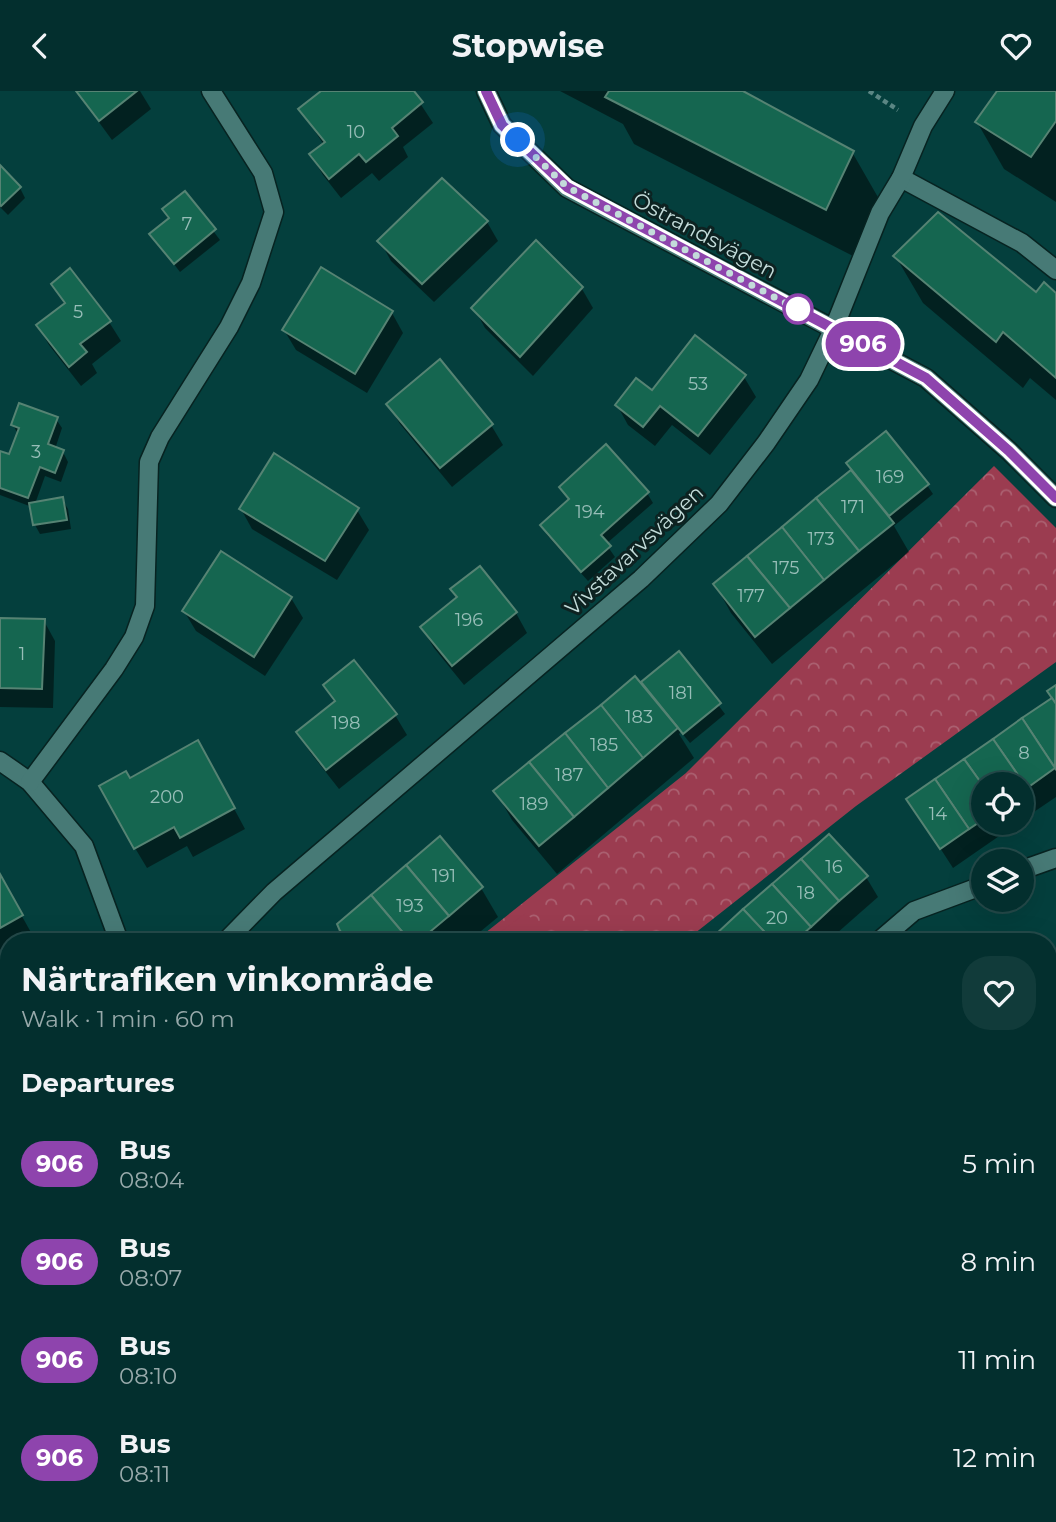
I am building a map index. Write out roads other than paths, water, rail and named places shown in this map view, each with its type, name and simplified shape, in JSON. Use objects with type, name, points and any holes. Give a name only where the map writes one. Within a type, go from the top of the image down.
[{"type":"street","points":[[30,782],[114,669],[134,637],[145,606],[149,462],[160,437],[229,327],[251,283],[274,212],[263,173],[211,91]]},
{"type":"street","name":"Östrandsvägen","points":[[486,91],[502,125],[567,187],[926,378],[1009,451],[1056,498]]},
{"type":"street","name":"Vivstavarvsvägen","points":[[234,933],[274,892],[640,579],[719,504],[766,443],[809,380],[834,328],[880,213],[901,178],[923,127],[945,91]]},
{"type":"street","points":[[901,178],[1023,243],[1056,270]]},
{"type":"street","points":[[0,761],[30,782],[84,846],[116,933]]},
{"type":"street","points":[[1034,866],[1056,858]]},
{"type":"street","points":[[888,933],[914,911],[971,890]]}]
